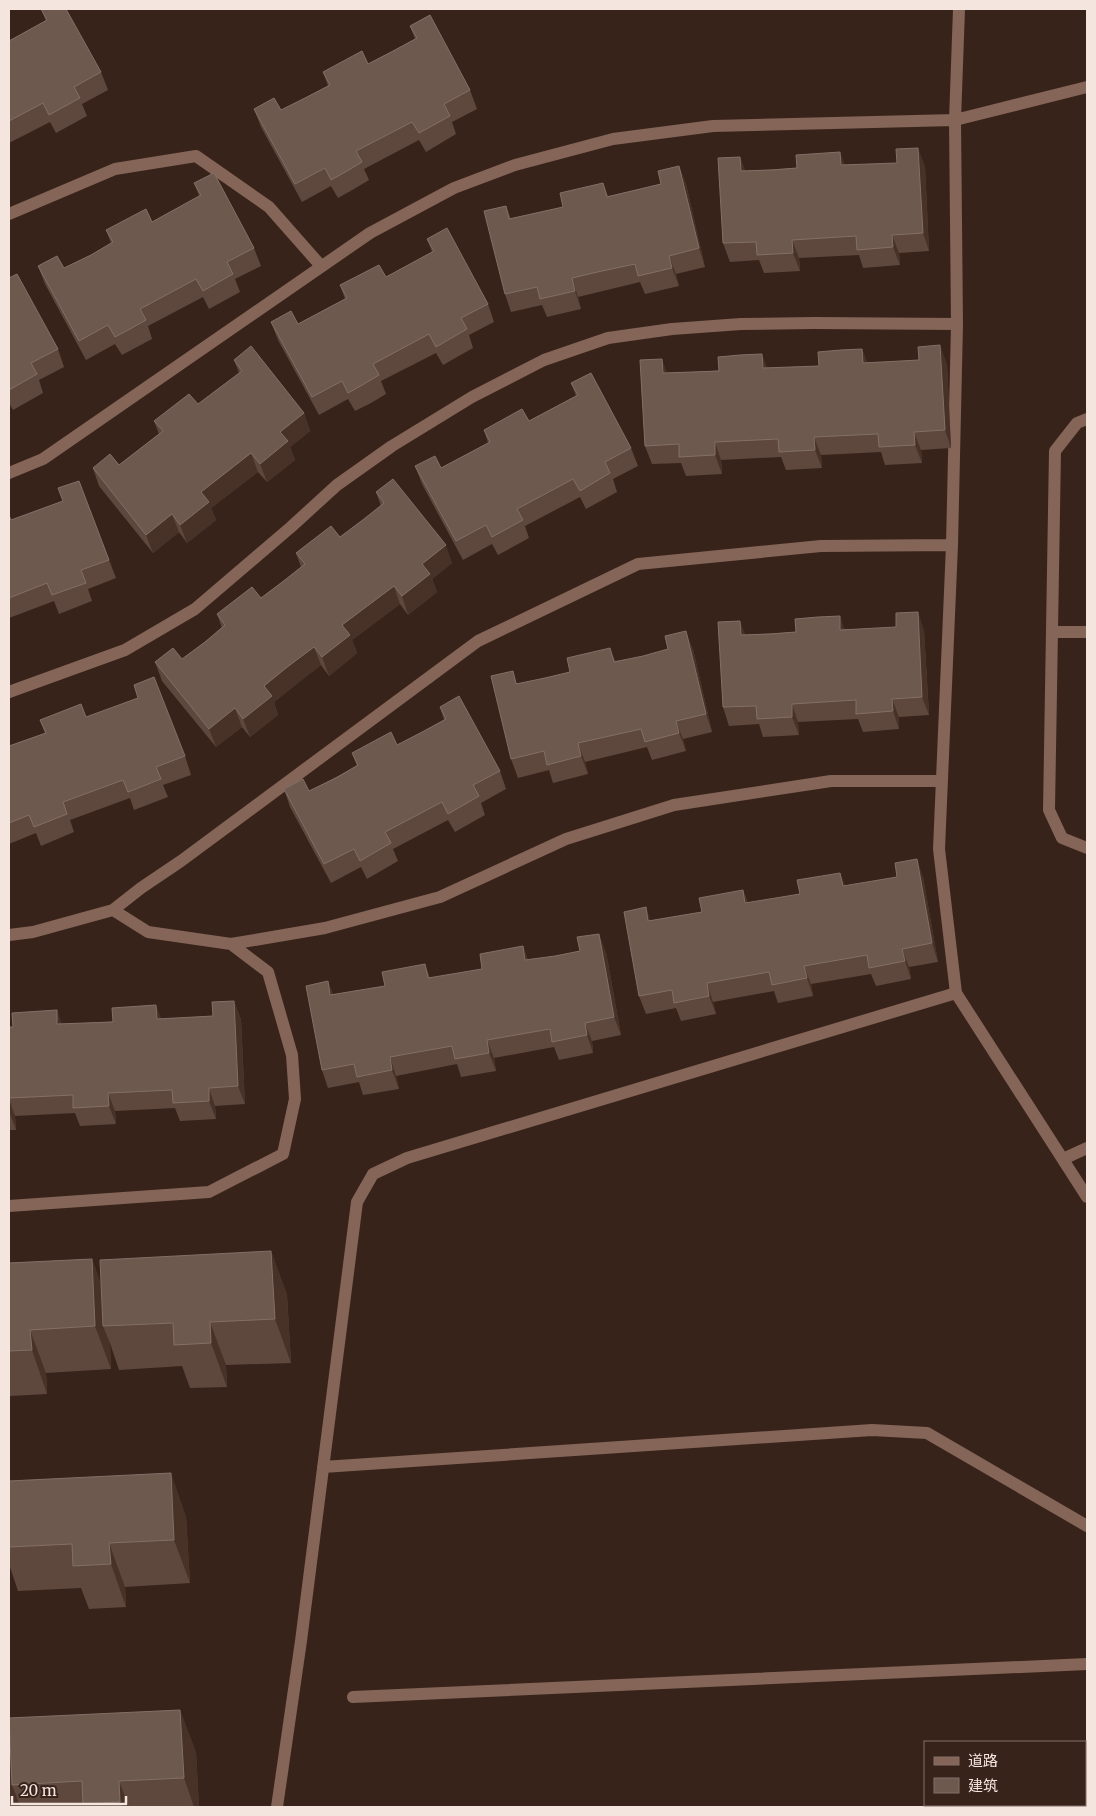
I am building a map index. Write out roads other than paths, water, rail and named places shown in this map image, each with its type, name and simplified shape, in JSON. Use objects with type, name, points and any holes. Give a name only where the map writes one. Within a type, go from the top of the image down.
[{"type":"street","points":[[959,9],[955,120],[957,324],[952,545],[939,849],[956,993],[1087,1197]]},
{"type":"street","points":[[9,473],[43,460],[370,233],[454,188],[515,165],[613,139],[713,126],[955,120],[1087,87]]},
{"type":"street","points":[[9,214],[115,169],[196,156],[269,206],[321,266]]},
{"type":"street","points":[[9,692],[125,650],[195,609],[345,479],[392,446],[472,397],[544,360],[608,338],[672,329],[741,324],[957,324]]},
{"type":"street","points":[[1087,419],[1077,423],[1056,451],[1049,810],[1062,838],[1087,848]]},
{"type":"street","points":[[9,935],[33,932],[113,910],[478,641],[638,564],[821,546],[952,545]]},
{"type":"street","points":[[1053,632],[1087,632]]},
{"type":"street","points":[[113,910],[148,932],[231,944],[325,928],[440,897],[566,839],[674,805],[831,782],[941,781]]},
{"type":"street","points":[[9,1206],[209,1192],[283,1154],[295,1099],[292,1055],[268,972],[231,944]]},
{"type":"street","points":[[277,1807],[301,1641],[357,1202],[373,1174],[407,1158],[956,993]]},
{"type":"street","points":[[1063,1159],[1087,1148]]},
{"type":"street","points":[[323,1467],[872,1430],[927,1433],[1087,1526]]},
{"type":"street","points":[[353,1697],[1087,1664]]}]
